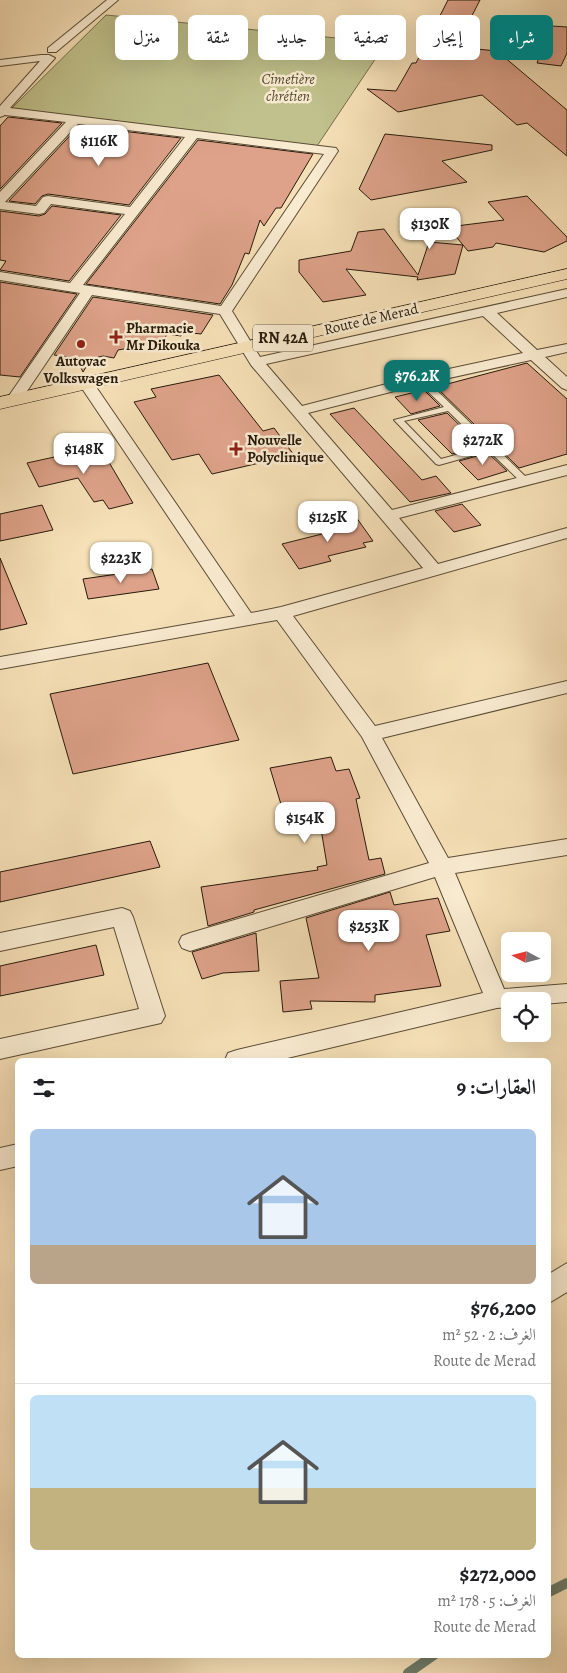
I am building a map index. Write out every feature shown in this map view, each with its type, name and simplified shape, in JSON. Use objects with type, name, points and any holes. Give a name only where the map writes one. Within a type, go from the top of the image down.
[{"type":"main road","name":"Route de Merad","points":[[7,402],[87,384],[250,354],[567,274]]},
{"type":"street","points":[[1,112],[44,54],[113,0]]},
{"type":"street","points":[[0,56],[44,54]]},
{"type":"street","points":[[0,63],[44,54]]},
{"type":"street","points":[[1,112],[332,151],[225,311]]},
{"type":"street","points":[[0,200],[75,120]]},
{"type":"street","points":[[74,287],[194,134]]},
{"type":"street","points":[[0,205],[39,210],[48,200],[134,211]]},
{"type":"street","points":[[0,276],[225,311]]},
{"type":"street","points":[[7,402],[89,289]]},
{"type":"street","points":[[250,354],[486,311],[567,293]]},
{"type":"street","points":[[225,311],[250,354],[434,570]]},
{"type":"street","points":[[486,311],[567,385]]},
{"type":"street","points":[[299,411],[421,380],[567,348]]},
{"type":"street","points":[[87,384],[247,620]]},
{"type":"street","points":[[388,516],[567,470]]},
{"type":"street","points":[[0,663],[282,613],[567,533]]},
{"type":"street","points":[[282,613],[370,734],[442,867],[497,999]]},
{"type":"street","points":[[370,734],[567,687]]},
{"type":"street","points":[[190,942],[442,867],[567,847]]},
{"type":"street","points":[[0,942],[122,917],[153,1016],[0,1048]]},
{"type":"street","points":[[246,1058],[497,999],[567,993]]},
{"type":"street","points":[[0,1159],[15,1156]]},
{"type":"street","points":[[551,1288],[567,1276]]},
{"type":"lane","points":[[421,380],[525,481]]},
{"type":"lane","points":[[448,408],[398,420],[439,462],[490,448]]},
{"type":"green space","name":"Cimetière chrétien","points":[[106,15],[115,16],[115,60],[178,60],[178,22],[188,23],[188,60],[248,60],[248,29],[258,30],[258,60],[325,60],[325,37],[335,38],[335,60],[375,60],[317,146],[10,110]]},
{"type":"building","points":[[448,0],[480,0],[472,15],[440,15]]},
{"type":"building","points":[[553,26],[567,27],[567,53],[561,66],[537,63],[538,60],[553,60]]},
{"type":"building","points":[[480,49],[490,50],[490,60],[508,60],[567,110],[567,156],[527,123],[517,125],[482,95],[398,112],[367,89],[396,91],[412,63],[416,63],[418,60],[480,60]]},
{"type":"building","points":[[8,117],[62,123],[0,189],[0,126]]},
{"type":"building","points":[[79,126],[181,138],[129,205],[48,194],[42,196],[35,204],[9,201]]},
{"type":"building","points":[[385,134],[492,145],[492,150],[442,161],[467,182],[371,200],[359,189]]},
{"type":"building","points":[[198,140],[313,154],[281,208],[276,208],[264,226],[260,220],[249,254],[245,253],[232,285],[220,304],[86,284]]},
{"type":"building","points":[[527,196],[567,237],[567,241],[544,252],[496,243],[493,247],[468,251],[448,227],[504,220],[488,202]]},
{"type":"building","points":[[52,206],[121,215],[69,281],[0,270],[6,261],[0,260],[0,211],[39,216],[45,214]]},
{"type":"building","points":[[384,229],[418,275],[429,242],[463,245],[455,274],[417,280],[418,277],[346,269],[366,295],[323,302],[299,272],[299,260],[351,251],[358,232]]},
{"type":"building","points":[[0,282],[77,294],[20,377],[0,375]]},
{"type":"building","name":"Pharmacie Mr Dikouka","points":[[93,297],[213,315],[201,334],[183,332],[181,336],[167,334],[164,340],[151,339],[147,344],[137,343],[135,347],[118,350],[114,358],[103,356],[91,359],[83,372],[76,358],[54,355]]},
{"type":"building","points":[[527,363],[567,399],[567,454],[519,468],[436,387]]},
{"type":"building","points":[[219,375],[263,431],[274,428],[294,455],[212,474],[199,454],[172,460],[134,402],[156,397],[151,389]]},
{"type":"building","points":[[424,390],[440,406],[411,414],[395,397]]},
{"type":"building","points":[[354,408],[422,480],[436,476],[451,493],[410,502],[330,414]]},
{"type":"building","points":[[447,413],[481,446],[452,454],[418,420]]},
{"type":"building","points":[[100,447],[133,503],[109,509],[103,500],[94,502],[78,478],[39,487],[27,463]]},
{"type":"building","points":[[488,453],[507,471],[478,480],[459,461]]},
{"type":"building","points":[[462,504],[481,525],[454,532],[435,511]]},
{"type":"building","points":[[42,505],[53,530],[0,541],[0,514]]},
{"type":"building","points":[[356,517],[373,541],[363,543],[366,547],[328,556],[331,561],[299,569],[282,544],[326,533],[321,526]]},
{"type":"building","points":[[0,558],[27,624],[0,630]]},
{"type":"building","points":[[152,569],[159,589],[88,599],[83,579]]},
{"type":"building","points":[[208,663],[239,740],[73,774],[50,694]]},
{"type":"building","points":[[331,757],[336,771],[349,769],[360,798],[356,799],[369,860],[381,858],[385,874],[254,910],[254,912],[208,926],[201,887],[318,870],[317,867],[327,865],[317,805],[283,811],[270,768]]},
{"type":"building","points":[[150,841],[160,867],[0,902],[0,872]]},
{"type":"building","points":[[390,892],[394,905],[438,898],[450,931],[426,935],[441,986],[375,995],[375,1002],[310,1001],[312,1009],[283,1012],[280,981],[319,978],[306,918]]},
{"type":"building","points":[[256,933],[259,971],[223,973],[202,979],[192,952]]},
{"type":"building","points":[[96,945],[104,975],[0,996],[0,966]]},
{"type":"waterway","points":[[551,1591],[567,1583]]},
{"type":"waterway","points":[[408,1673],[430,1658]]},
{"type":"place","name":"Pharmacie Mr Dikouka","points":[[116,337]]},
{"type":"place","name":"Autovac Volkswagen","points":[[81,344]]},
{"type":"place","name":"Nouvelle Polyclinique","points":[[236,449]]}]
